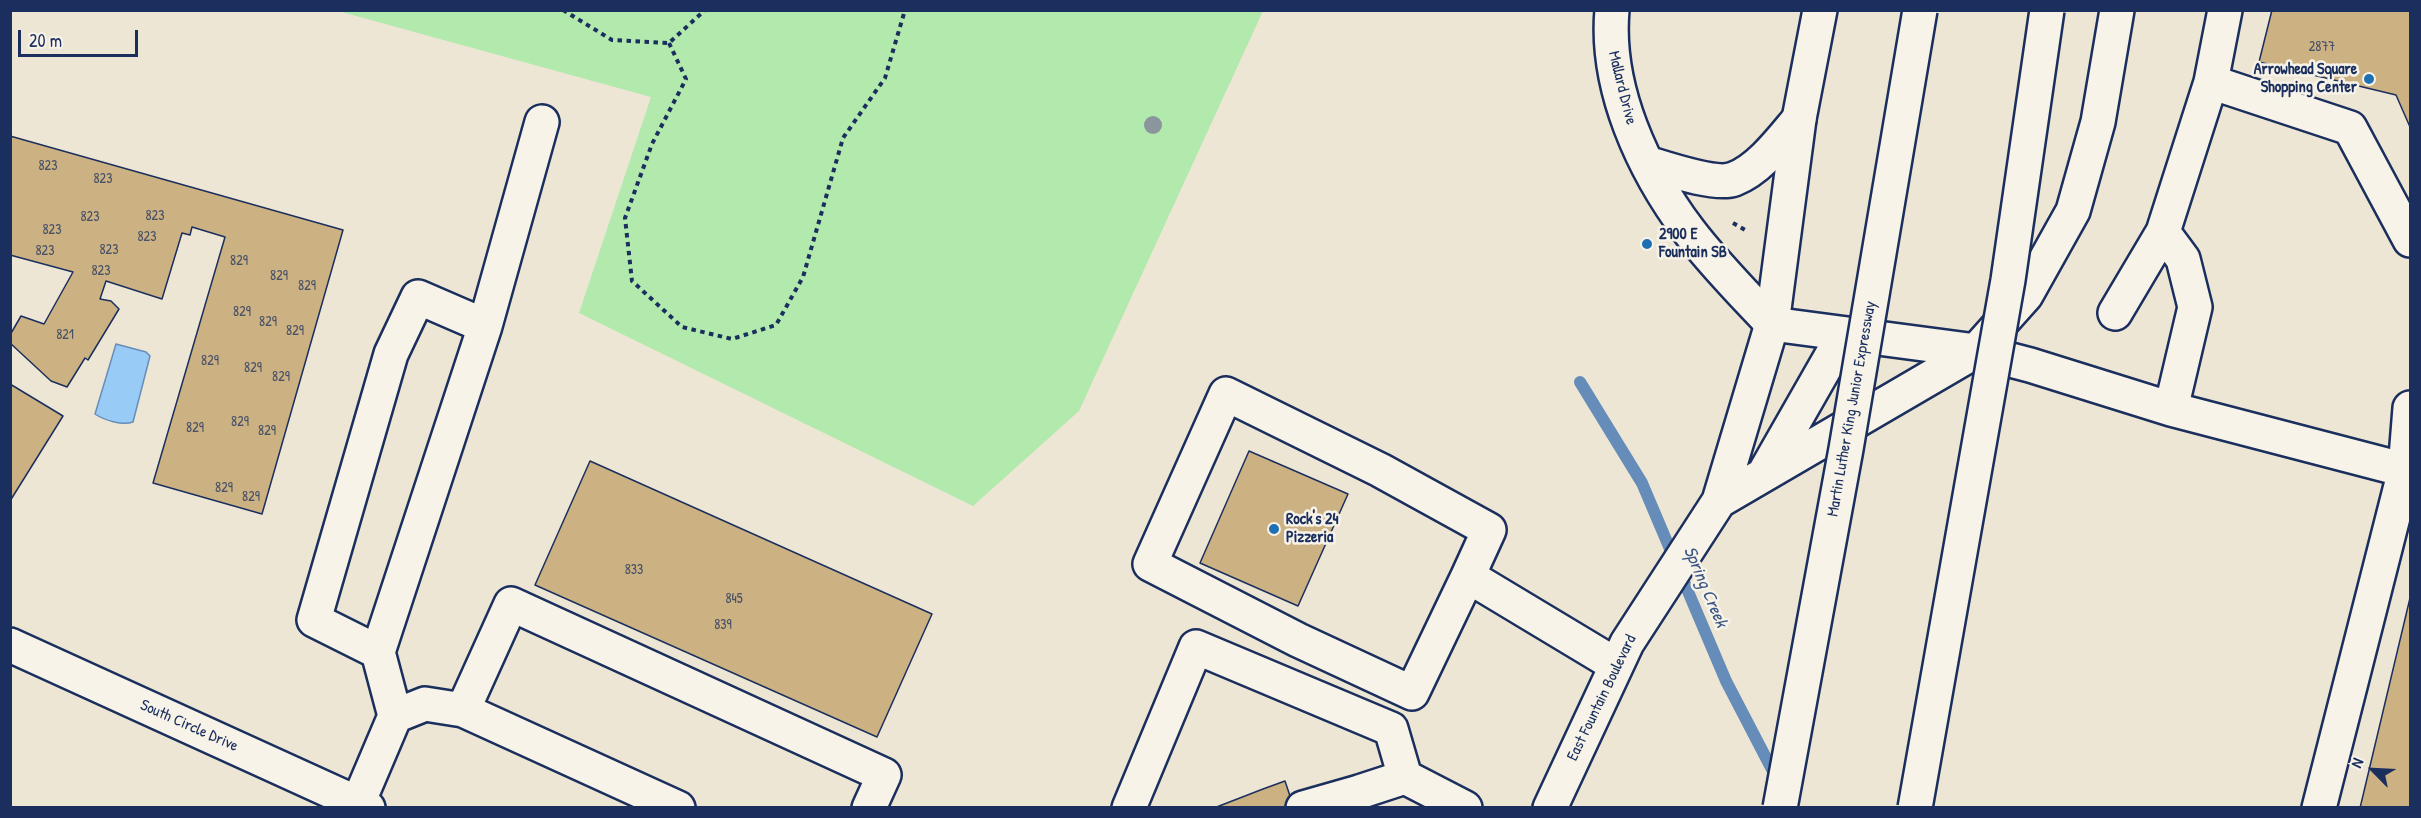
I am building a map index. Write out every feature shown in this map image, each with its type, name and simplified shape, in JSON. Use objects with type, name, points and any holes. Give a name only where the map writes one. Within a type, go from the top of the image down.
[{"type":"main road","name":"Mallard Drive","points":[[1612,10],[1610,32],[1617,76],[1629,122],[1647,163],[1666,199],[1691,234],[1772,324]]},
{"type":"main road","name":"East Fountain Boulevard","points":[[1550,807],[1622,654],[1719,501],[1772,324],[1799,118],[1820,10]]},
{"type":"main road","name":"Martin Luther King Junior Expressway","points":[[1780,807],[1846,449],[1920,10]]},
{"type":"main road","points":[[1915,807],[2007,280],[2047,10]]},
{"type":"main road","name":"East Fountain Boulevard","points":[[1719,501],[1976,351],[2026,295],[2073,211],[2098,122],[2117,10]]},
{"type":"main road","points":[[2115,313],[2163,231],[2211,82],[2225,10]]},
{"type":"main road","points":[[2211,82],[2350,128],[2410,240]]},
{"type":"main road","points":[[1647,163],[1707,179],[1733,179],[1764,159],[1799,118]]},
{"type":"main road","points":[[363,805],[395,716],[378,652],[485,326],[542,122]]},
{"type":"main road","points":[[2163,231],[2183,259],[2195,307],[2171,409]]},
{"type":"main road","points":[[378,652],[314,620],[391,354],[418,297],[485,326]]},
{"type":"main road","points":[[1772,324],[1976,351],[2030,365],[2171,409],[2405,470]]},
{"type":"main road","points":[[1763,476],[1844,334]]},
{"type":"main road","points":[[1226,394],[1380,470],[1489,530],[1468,576],[1412,693],[1298,640],[1150,564],[1226,394]]},
{"type":"main road","points":[[2319,807],[2405,470],[2410,408]]},
{"type":"main road","points":[[1468,576],[1622,654]]},
{"type":"main road","points":[[463,710],[511,604],[884,776],[869,807]]},
{"type":"main road","name":"South Circle Drive","points":[[10,645],[363,805]]},
{"type":"main road","points":[[1129,807],[1196,647],[1391,729],[1405,777],[1465,807]]},
{"type":"main road","points":[[395,716],[425,704],[463,710],[678,807]]},
{"type":"main road","points":[[1303,807],[1358,800],[1405,777]]},
{"type":"path","points":[[563,10],[612,40],[669,43],[705,10]]},
{"type":"path","points":[[669,43],[686,79],[652,144],[625,218],[632,281],[682,327],[732,339],[776,325],[803,277],[843,138],[885,78],[905,10]]},
{"type":"path","points":[[1730,221],[1747,231]]},
{"type":"green space","points":[[338,11],[1263,11],[1079,411],[973,506],[579,313],[651,97]]},
{"type":"water","points":[[116,344],[146,352],[150,356],[133,422],[129,423],[113,422],[95,414]]},
{"type":"building","name":"Arrowhead Square Shopping Center","points":[[2272,10],[2410,10],[2410,127],[2396,95],[2259,62]]},
{"type":"building","points":[[10,136],[343,230],[262,514],[153,483],[225,237],[192,227],[190,235],[182,233],[162,299],[106,281],[100,299],[111,301],[119,309],[88,360],[85,358],[67,387],[51,381],[10,343],[10,335],[21,316],[44,324],[73,272],[10,255]]},
{"type":"building","points":[[10,384],[63,416],[10,501]]},
{"type":"building","name":"Rock's 24 Pizzeria","points":[[1249,451],[1348,494],[1298,606],[1200,563]]},
{"type":"building","points":[[590,461],[932,614],[877,737],[535,585]]},
{"type":"building","points":[[2410,598],[2410,808],[2360,808]]},
{"type":"building","points":[[1285,781],[1294,808],[1214,808],[1263,789]]},
{"type":"waterway","name":"Spring Creek","points":[[1580,382],[1642,483],[1726,681],[1778,781]]},
{"type":"place","name":"Arrowhead Square Shopping Center","points":[[2369,79]]},
{"type":"place","name":"2900 E Fountain SB","points":[[1647,244]]},
{"type":"place","name":"Rock's 24 Pizzeria","points":[[1274,529]]}]
